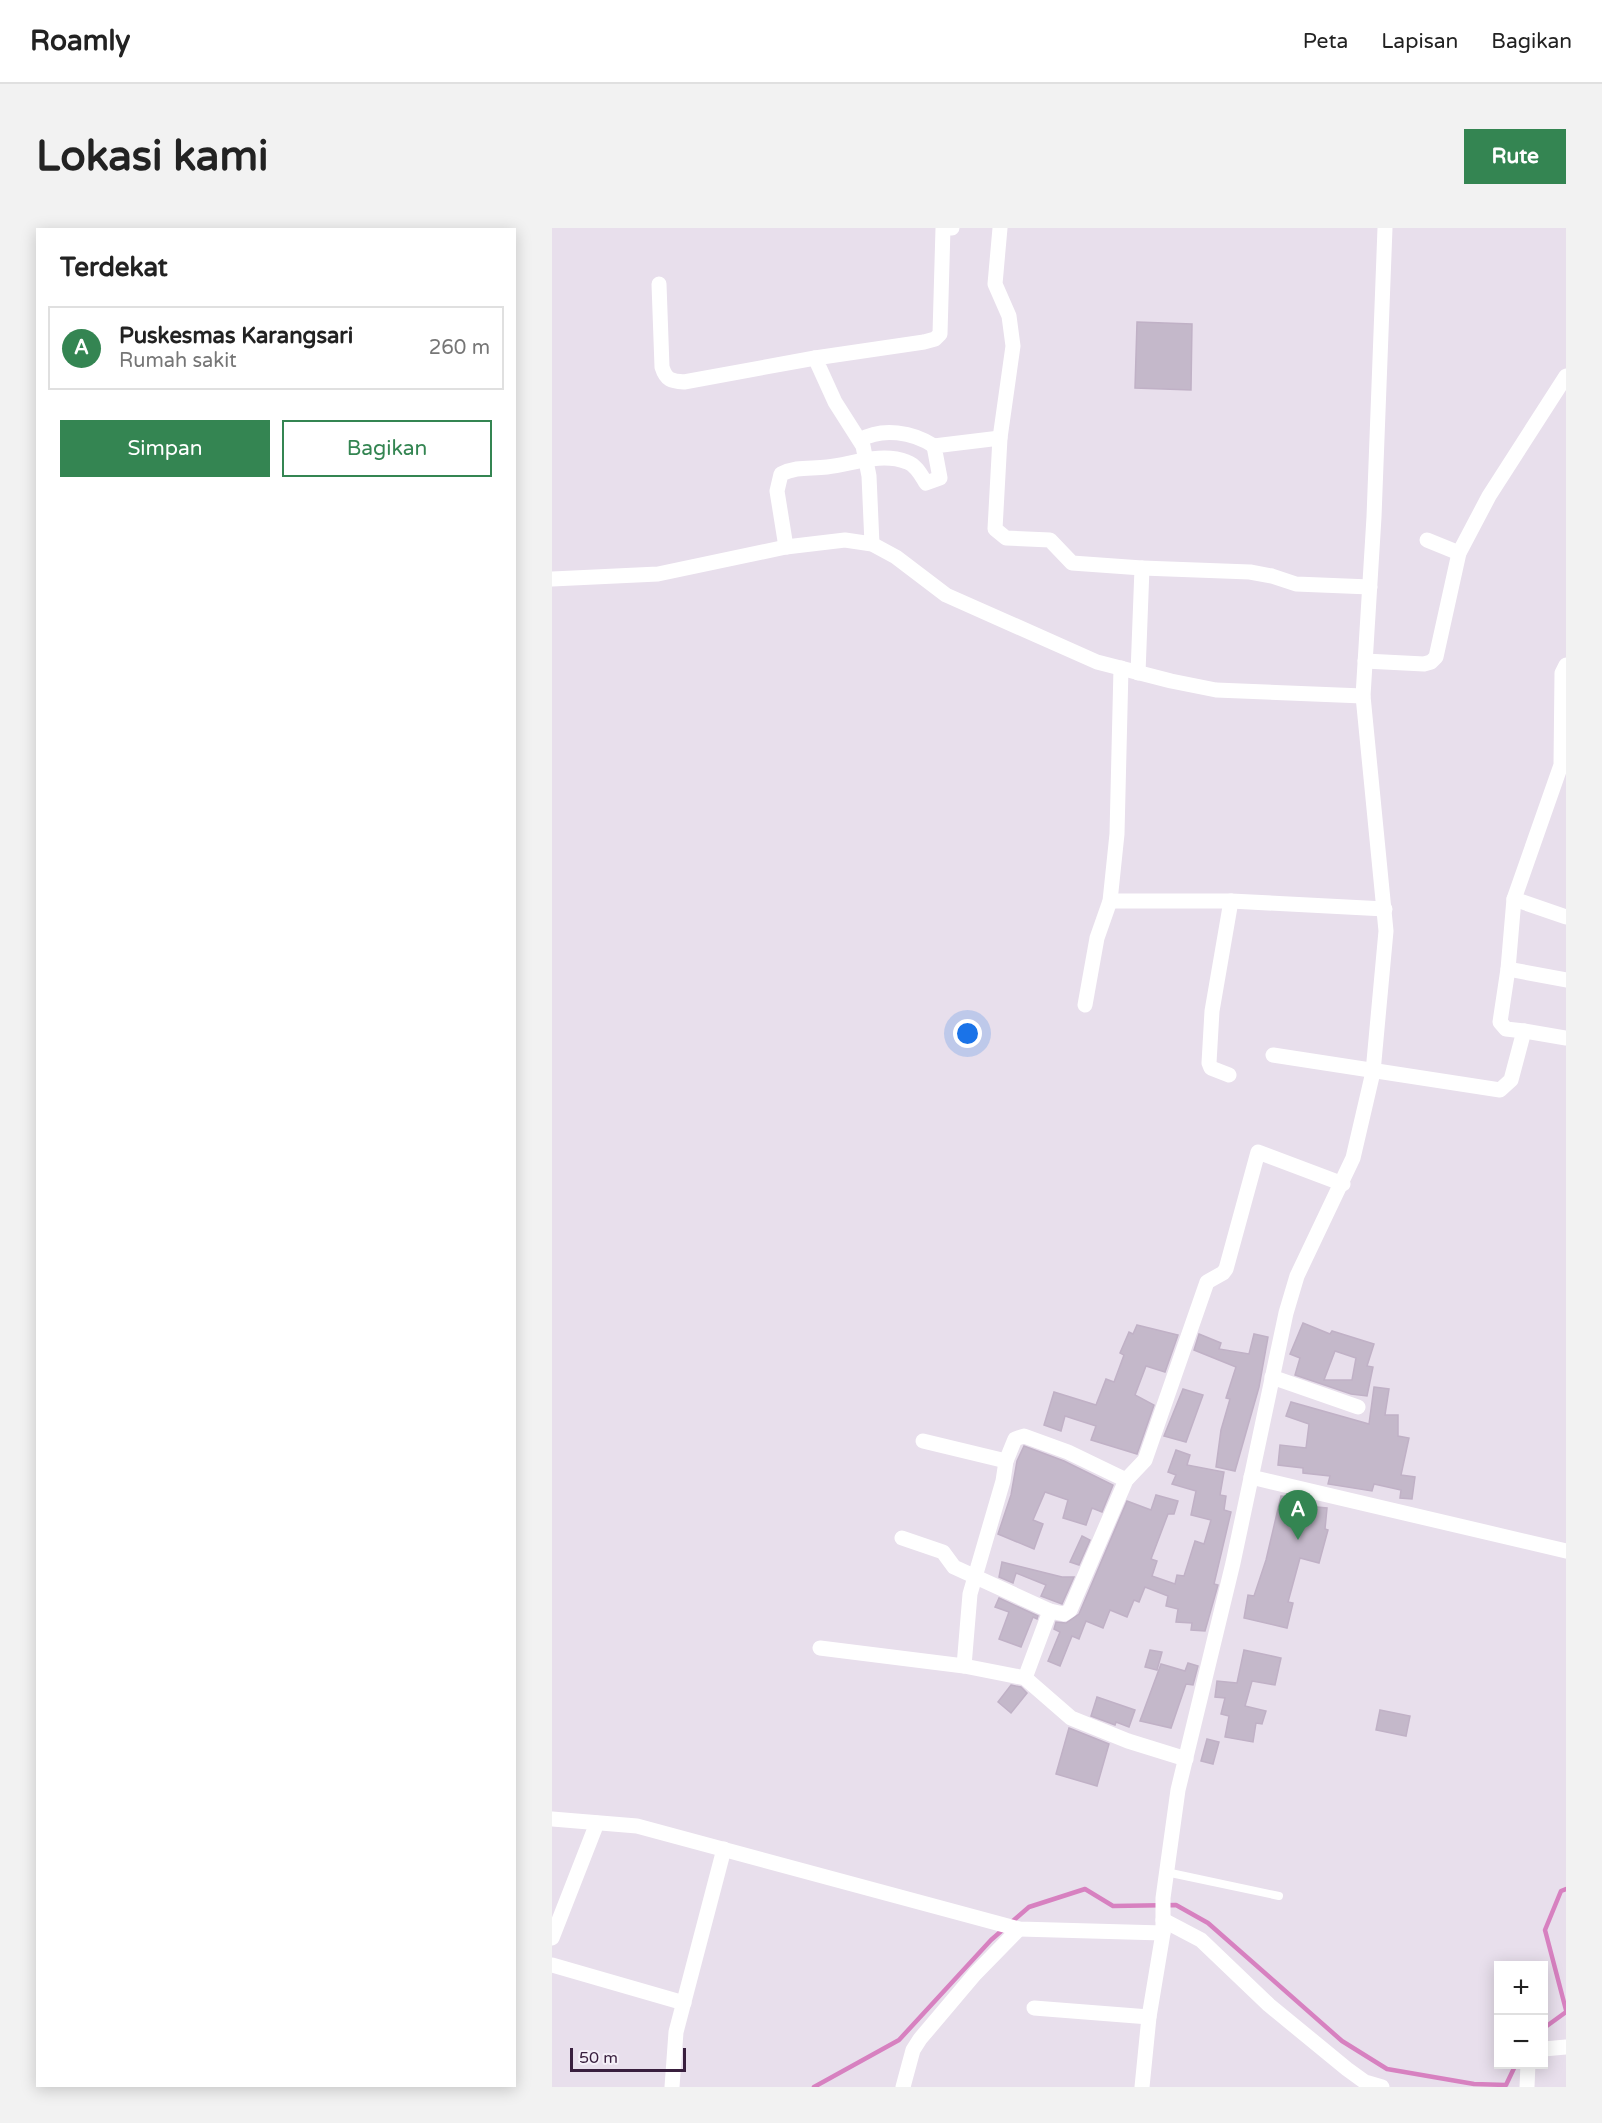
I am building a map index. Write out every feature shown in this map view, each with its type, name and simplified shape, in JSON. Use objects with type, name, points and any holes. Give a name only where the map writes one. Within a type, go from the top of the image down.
[{"type":"street","points":[[932,228],[952,228]]},
{"type":"street","points":[[658,284],[662,367],[665,377],[672,381],[684,382],[815,358],[924,342],[940,334],[943,228]]},
{"type":"street","points":[[1000,228],[995,284],[1009,316],[1013,346],[1000,438],[995,529],[1006,538],[1053,541],[1072,563],[1250,572],[1296,584],[1370,587]]},
{"type":"street","points":[[1142,2087],[1163,1916],[1166,1872],[1178,1790],[1297,1276],[1343,1184],[1353,1158],[1373,1072],[1386,931],[1374,824],[1364,696],[1385,228]]},
{"type":"street","points":[[815,358],[835,402],[860,440],[866,459],[872,544]]},
{"type":"street","points":[[1365,661],[1424,664],[1436,657],[1459,553],[1490,496],[1566,376]]},
{"type":"street","points":[[860,440],[872,434],[908,434],[934,446],[1000,438]]},
{"type":"street","points":[[786,547],[777,490],[781,474],[793,467],[827,467],[866,459],[895,459],[909,462],[926,483],[940,478],[934,446]]},
{"type":"street","points":[[552,579],[658,574],[786,547],[845,540],[872,544],[896,557],[946,595],[1097,662],[1216,690],[1364,696]]},
{"type":"street","points":[[1427,540],[1459,553]]},
{"type":"street","points":[[1138,673],[1142,568]]},
{"type":"street","points":[[1566,665],[1562,673],[1564,766],[1514,899],[1508,969],[1500,1022],[1506,1029],[1566,1038]]},
{"type":"street","points":[[1085,1005],[1097,938],[1110,901],[1117,834],[1120,668]]},
{"type":"street","points":[[1514,899],[1566,917]]},
{"type":"street","points":[[1110,901],[1231,901],[1385,909]]},
{"type":"street","points":[[1229,1075],[1211,1068],[1209,1063],[1212,1011],[1231,901]]},
{"type":"street","points":[[1508,969],[1566,980]]},
{"type":"street","points":[[1274,1055],[1500,1090],[1511,1080],[1524,1031]]},
{"type":"street","points":[[902,1538],[943,1552],[952,1566],[1050,1611],[1064,1614],[1070,1610],[1126,1480],[1145,1460],[1207,1282],[1225,1272],[1258,1152],[1343,1184]]},
{"type":"street","points":[[1272,1377],[1358,1407]]},
{"type":"street","points":[[964,1666],[967,1613],[974,1576],[1003,1481],[1006,1461],[1015,1439],[1024,1436],[1068,1452],[1126,1480]]},
{"type":"street","points":[[923,1441],[1006,1461]]},
{"type":"street","points":[[1251,1477],[1566,1551]]},
{"type":"street","points":[[1025,1678],[1050,1611]]},
{"type":"street","points":[[820,1648],[964,1666],[1025,1678],[1060,1709],[1080,1722],[1186,1759]]},
{"type":"street","points":[[552,1819],[637,1826],[1018,1928],[1163,1916],[1201,1940],[1269,2005],[1347,2069],[1365,2082],[1382,2087]]},
{"type":"street","points":[[552,1938],[597,1823]]},
{"type":"street","points":[[672,2087],[676,2032],[724,1849]]},
{"type":"street","points":[[903,2087],[913,2050],[920,2040],[975,1974],[1018,1928]]},
{"type":"street","points":[[552,1965],[684,2003]]},
{"type":"street","points":[[1034,2008],[1149,2017]]},
{"type":"street","points":[[1548,2049],[1564,2047]]},
{"type":"street","points":[[1527,2087],[1528,2069]]},
{"type":"lane","points":[[1166,1872],[1279,1896]]},
{"type":"building","points":[[1137,322],[1192,324],[1191,390],[1135,388]]},
{"type":"building","points":[[1303,1323],[1330,1334],[1332,1331],[1374,1344],[1367,1366],[1373,1367],[1367,1396],[1351,1394],[1295,1375],[1300,1358],[1290,1354]],"holes":[[[1335,1351],[1356,1358],[1352,1380],[1324,1380]]]},
{"type":"building","points":[[1137,1325],[1178,1335],[1165,1372],[1146,1366],[1135,1395],[1154,1405],[1137,1454],[1091,1440],[1096,1426],[1065,1416],[1061,1431],[1044,1425],[1054,1392],[1096,1405],[1106,1379],[1114,1382],[1124,1355],[1120,1353],[1129,1332],[1133,1334]]},
{"type":"building","points":[[1199,1334],[1221,1343],[1219,1349],[1249,1354],[1254,1334],[1268,1337],[1259,1387],[1235,1471],[1216,1467],[1221,1430],[1230,1399],[1226,1398],[1236,1367],[1194,1350]]},
{"type":"building","points":[[1374,1387],[1389,1389],[1385,1415],[1398,1415],[1398,1436],[1409,1438],[1401,1475],[1415,1477],[1412,1499],[1400,1498],[1401,1490],[1374,1484],[1372,1491],[1328,1484],[1330,1476],[1303,1473],[1303,1468],[1278,1465],[1280,1445],[1306,1448],[1309,1424],[1286,1416],[1291,1402],[1369,1424]]},
{"type":"building","points":[[1183,1389],[1203,1395],[1186,1442],[1164,1436]]},
{"type":"building","points":[[1024,1446],[1064,1461],[1113,1485],[1102,1512],[1092,1508],[1086,1525],[1063,1518],[1068,1500],[1045,1492],[1033,1520],[1043,1524],[1034,1549],[998,1534],[1011,1495],[1017,1461]]},
{"type":"building","points":[[1176,1450],[1190,1455],[1187,1465],[1224,1472],[1220,1495],[1226,1496],[1224,1510],[1231,1512],[1214,1584],[1218,1585],[1205,1631],[1191,1630],[1192,1623],[1176,1622],[1178,1609],[1166,1606],[1168,1596],[1145,1587],[1139,1602],[1134,1600],[1127,1617],[1110,1610],[1103,1628],[1086,1621],[1079,1639],[1072,1636],[1060,1666],[1048,1661],[1060,1632],[1054,1629],[1056,1622],[1066,1623],[1079,1614],[1127,1501],[1151,1510],[1156,1495],[1178,1501],[1174,1514],[1168,1514],[1151,1559],[1157,1561],[1152,1576],[1175,1584],[1177,1575],[1184,1576],[1195,1541],[1204,1544],[1211,1520],[1191,1515],[1196,1491],[1172,1484],[1176,1475],[1168,1472]]},
{"type":"building","points":[[1281,1496],[1296,1498],[1295,1505],[1327,1508],[1325,1529],[1328,1530],[1319,1563],[1300,1558],[1288,1602],[1293,1603],[1287,1628],[1244,1618],[1248,1595],[1254,1596],[1266,1560]]},
{"type":"building","points":[[1082,1536],[1090,1540],[1079,1565],[1070,1562]]},
{"type":"building","points":[[1002,1562],[1062,1577],[1074,1577],[1062,1604],[1041,1596],[1046,1585],[1016,1573],[1013,1583],[999,1577]]},
{"type":"building","points":[[999,1598],[1038,1616],[1037,1619],[1033,1617],[1021,1647],[999,1639],[1009,1612],[995,1607]]},
{"type":"building","points":[[1150,1650],[1162,1652],[1157,1670],[1145,1667]]},
{"type":"building","points":[[1244,1650],[1281,1658],[1275,1685],[1252,1681],[1245,1706],[1266,1711],[1262,1724],[1256,1723],[1253,1742],[1225,1737],[1229,1716],[1221,1714],[1225,1698],[1215,1697],[1217,1681],[1237,1683]]},
{"type":"building","points":[[1188,1663],[1198,1666],[1193,1685],[1186,1684],[1171,1728],[1140,1721],[1161,1664],[1185,1671]]},
{"type":"building","points":[[1011,1685],[1021,1687],[1027,1693],[1011,1713],[998,1702]]},
{"type":"building","points":[[1097,1697],[1135,1710],[1129,1727],[1116,1722],[1115,1725],[1091,1716]]},
{"type":"building","points":[[1380,1710],[1410,1716],[1406,1736],[1376,1730]]},
{"type":"building","points":[[1069,1728],[1109,1744],[1097,1786],[1056,1774]]},
{"type":"building","points":[[1207,1739],[1219,1742],[1213,1764],[1201,1761]]},
{"type":"waterway","points":[[814,2087],[899,2040],[991,1940],[1029,1907],[1085,1889],[1113,1906],[1176,1905],[1208,1923],[1342,2041],[1387,2069],[1474,2084],[1506,2085],[1514,2069]]},
{"type":"waterway","points":[[1566,1889],[1561,1891],[1545,1930],[1566,2010]]},
{"type":"waterway","points":[[1548,2025],[1566,2012]]},
{"type":"place","name":"Puskesmas Karangsari","points":[[1298,1540]]}]
